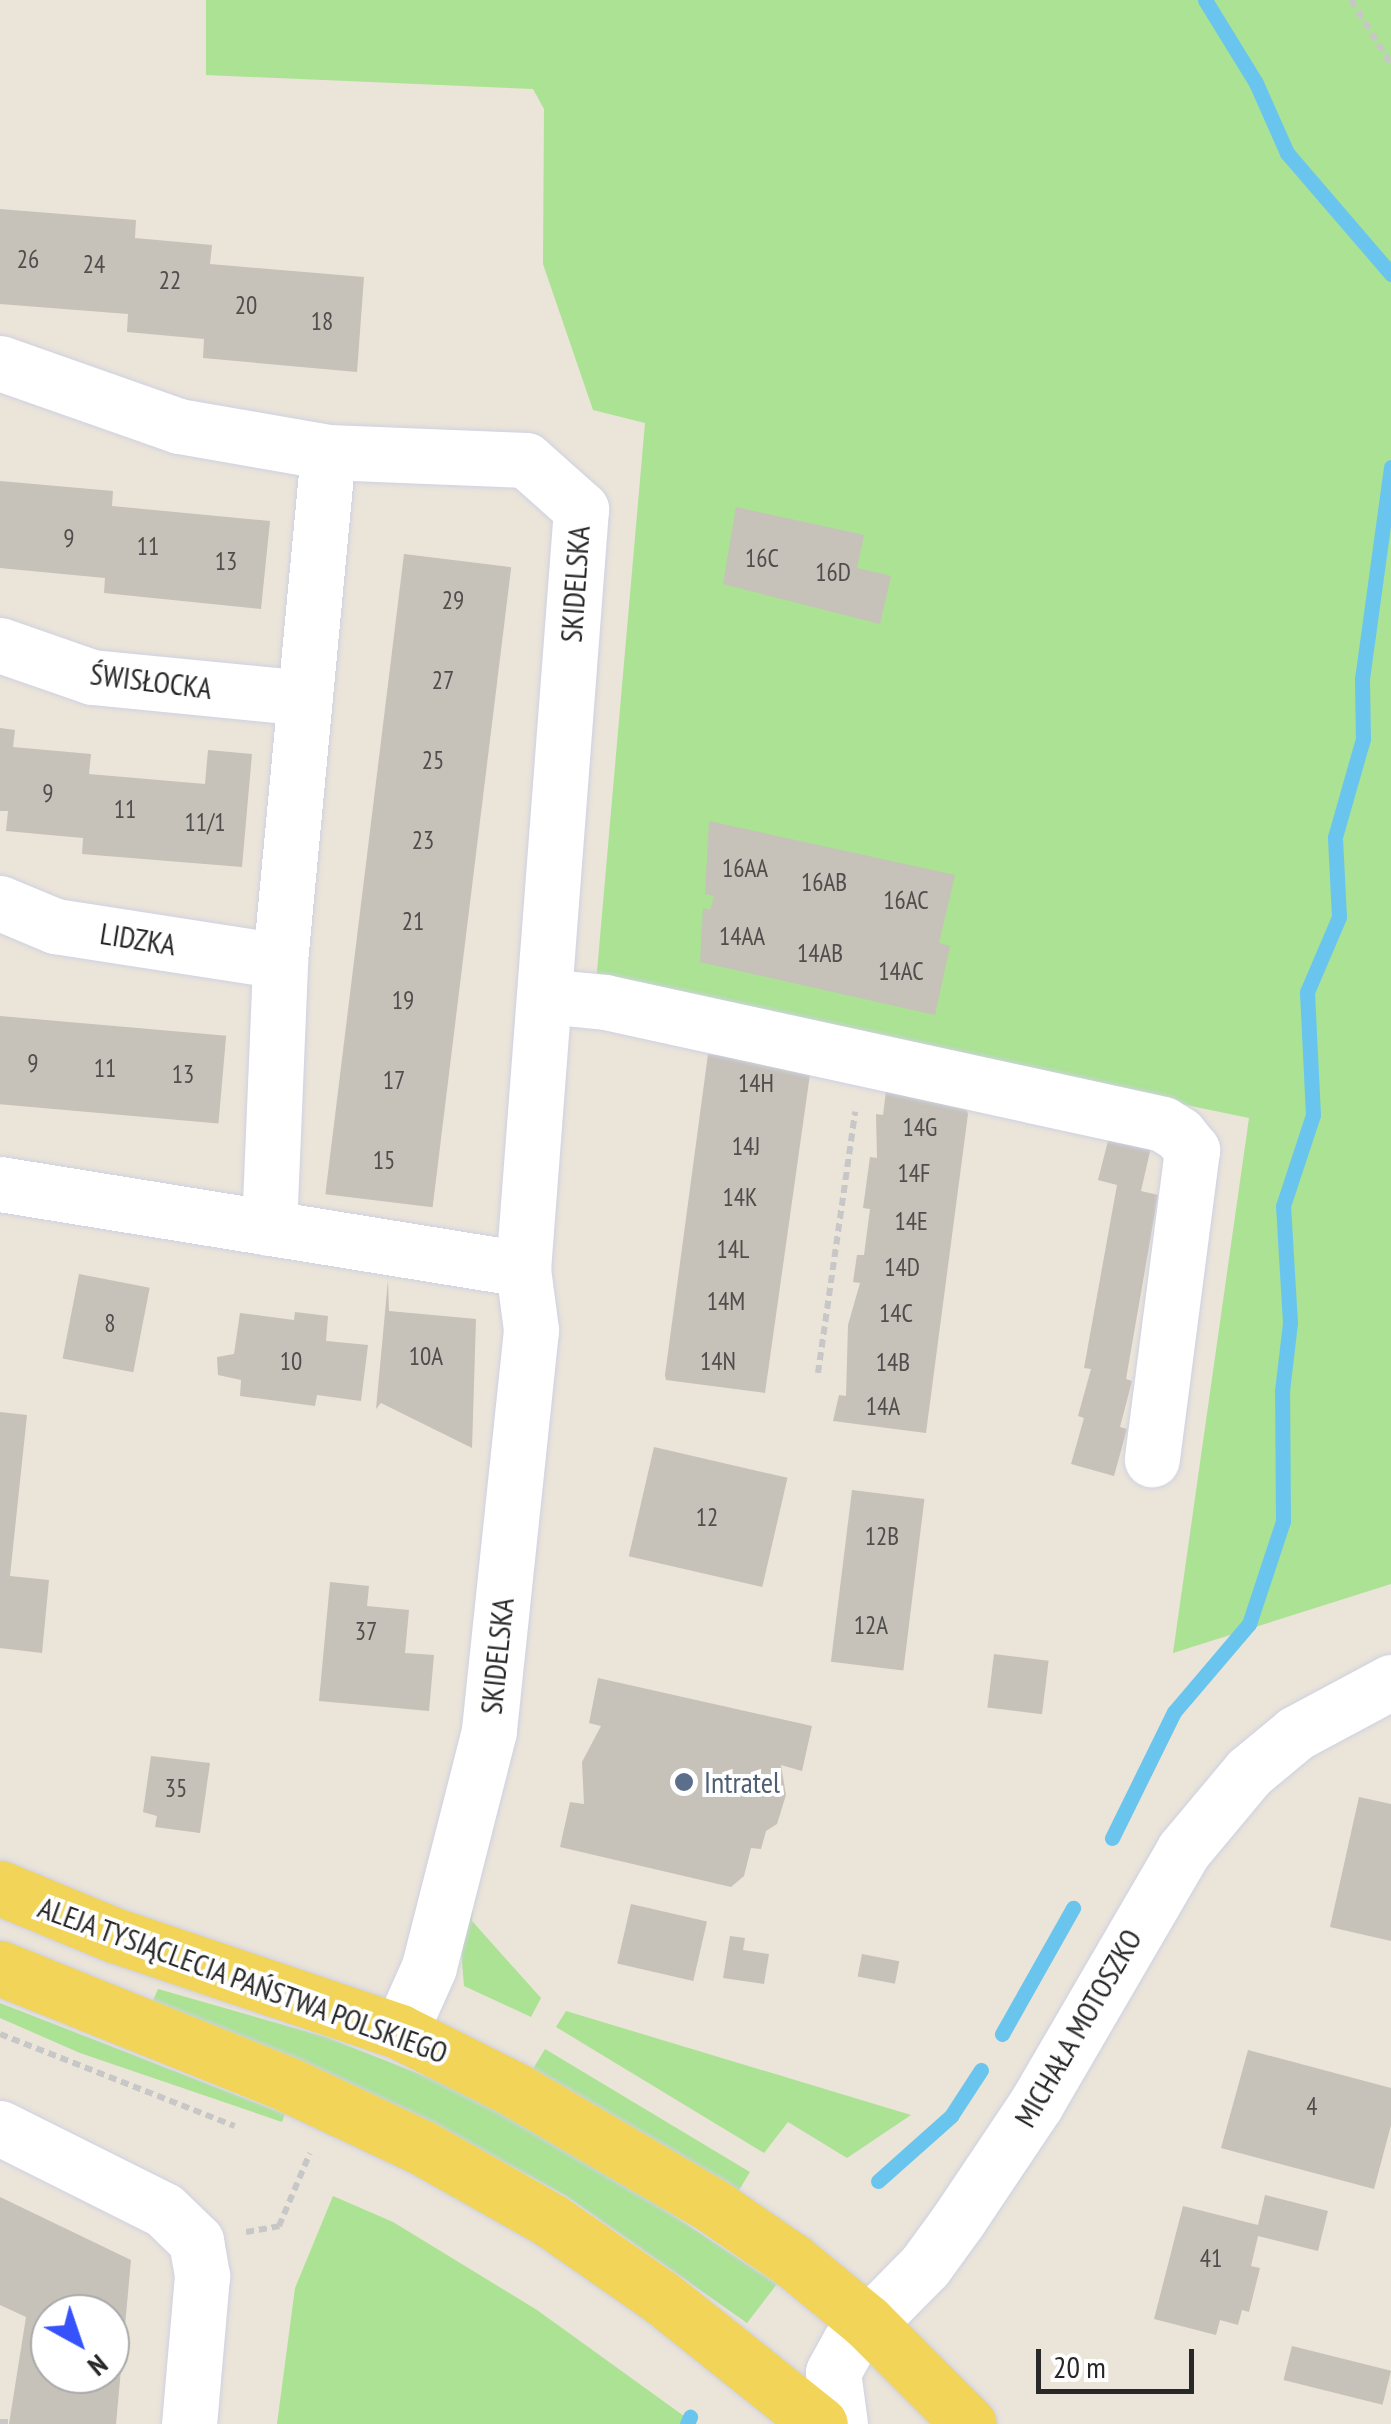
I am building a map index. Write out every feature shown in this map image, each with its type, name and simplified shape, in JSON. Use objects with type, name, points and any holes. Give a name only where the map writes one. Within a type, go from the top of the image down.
[{"type":"main road","name":"ALEJA TYSIĄCLECIA PAŃSTWA POLSKIEGO","points":[[0,1888],[114,1935],[400,2032],[512,2088],[710,2204],[867,2322],[969,2424]]},
{"type":"main road","points":[[0,1968],[290,2086],[421,2147],[550,2220],[662,2298],[820,2424]]},
{"type":"street","name":"SKIDELSKA","points":[[0,363],[179,426],[328,452],[526,460],[581,508],[523,1269],[532,1330],[489,1731],[429,1967],[400,2032]]},
{"type":"street","points":[[270,1228],[280,961],[328,452]]},
{"type":"street","name":"ŚWISŁOCKA","points":[[0,645],[92,678],[305,698]]},
{"type":"street","name":"LIDZKA","points":[[0,903],[55,926],[280,961]]},
{"type":"street","points":[[544,996],[605,1002],[1164,1124],[1192,1150],[1152,1459]]},
{"type":"street","points":[[0,1184],[523,1269]]},
{"type":"street","name":"MICHAŁA MOTOSZKO","points":[[840,2424],[834,2372],[867,2322],[924,2266],[970,2202],[1204,1823],[1296,1732],[1391,1682]]},
{"type":"street","points":[[0,2128],[164,2210],[196,2241],[202,2276],[189,2424]]},
{"type":"path","points":[[1351,0],[1391,64]]},
{"type":"path","points":[[818,1373],[862,1058]]},
{"type":"path","points":[[0,2034],[255,2133]]},
{"type":"path","points":[[292,2146],[327,2158]]},
{"type":"path","points":[[196,2241],[279,2226],[311,2152]]},
{"type":"green space","points":[[206,0],[1391,0],[1391,1584],[1173,1653],[1249,1118],[596,983],[645,423],[593,410],[543,264],[544,109],[533,89],[206,75]]},
{"type":"green space","points":[[476,1858],[472,1921],[541,1998],[531,2017],[464,1986],[460,1937]]},
{"type":"green space","points":[[158,1989],[326,2037],[445,2084],[590,2160],[777,2284],[747,2323],[566,2196],[434,2124],[151,2005]]},
{"type":"green space","points":[[0,2003],[285,2114],[282,2122],[80,2053],[0,2018]]},
{"type":"green space","points":[[566,2011],[911,2115],[847,2158],[788,2122],[764,2153],[556,2027]]},
{"type":"green space","points":[[545,2049],[750,2172],[738,2193],[533,2070]]},
{"type":"green space","points":[[333,2196],[393,2222],[537,2310],[695,2424],[277,2424],[295,2288]]},
{"type":"building","points":[[0,209],[136,220],[135,238],[212,245],[210,264],[364,277],[357,372],[203,358],[204,339],[127,332],[128,314],[0,304]]},
{"type":"building","points":[[0,481],[113,491],[112,506],[270,521],[261,609],[104,593],[105,578],[0,568]]},
{"type":"building","points":[[736,507],[864,535],[857,568],[891,576],[880,624],[723,584]]},
{"type":"building","points":[[404,554],[511,567],[433,1207],[325,1194]]},
{"type":"building","points":[[0,728],[15,730],[13,747],[91,754],[89,774],[205,784],[208,750],[252,754],[242,867],[82,854],[83,838],[6,831],[8,811],[0,811]]},
{"type":"building","points":[[709,821],[955,875],[939,943],[950,946],[935,1015],[700,962],[703,908],[710,910],[714,896],[705,894]]},
{"type":"building","points":[[0,1016],[226,1036],[218,1123],[0,1104]]},
{"type":"building","points":[[708,1054],[811,1067],[765,1393],[666,1380],[665,1375]]},
{"type":"building","points":[[886,1091],[966,1107],[968,1114],[926,1433],[833,1421],[839,1395],[846,1396],[848,1325],[860,1283],[853,1282],[857,1255],[864,1255],[870,1209],[863,1208],[870,1157],[877,1158],[876,1114],[883,1115]]},
{"type":"building","points":[[1109,1137],[1151,1147],[1141,1191],[1158,1195],[1126,1379],[1132,1381],[1120,1427],[1127,1429],[1114,1476],[1071,1464],[1084,1418],[1078,1416],[1091,1369],[1084,1368],[1117,1185],[1098,1180]]},
{"type":"building","points":[[79,1274],[150,1288],[133,1372],[63,1358]]},
{"type":"building","points":[[388,1280],[389,1311],[476,1319],[472,1448],[381,1403],[376,1409]]},
{"type":"building","points":[[295,1312],[328,1316],[326,1341],[368,1345],[361,1401],[317,1395],[315,1406],[240,1396],[241,1380],[218,1375],[217,1357],[234,1354],[240,1313],[294,1320]]},
{"type":"building","points":[[0,1412],[27,1415],[10,1576],[49,1580],[42,1653],[0,1648]]},
{"type":"building","points":[[654,1447],[787,1478],[762,1587],[629,1556]]},
{"type":"building","points":[[852,1490],[924,1499],[903,1671],[831,1662]]},
{"type":"building","points":[[330,1582],[369,1586],[367,1606],[409,1610],[405,1653],[434,1655],[429,1711],[319,1701]]},
{"type":"building","points":[[994,1654],[1049,1661],[1042,1714],[987,1708]]},
{"type":"building","name":"Intratel","points":[[598,1678],[812,1726],[802,1771],[781,1765],[786,1795],[777,1824],[766,1831],[761,1849],[751,1848],[744,1876],[731,1887],[560,1847],[570,1802],[584,1804],[582,1762],[601,1726],[589,1723]]},
{"type":"building","points":[[151,1756],[210,1763],[200,1833],[155,1827],[157,1816],[143,1812]]},
{"type":"building","points":[[1359,1797],[1391,1804],[1391,1941],[1330,1927]]},
{"type":"building","points":[[631,1904],[707,1922],[693,1981],[617,1963]]},
{"type":"building","points":[[730,1936],[745,1938],[743,1950],[769,1954],[764,1984],[723,1978]]},
{"type":"building","points":[[862,1954],[899,1961],[895,1984],[858,1977]]},
{"type":"building","points":[[1248,2050],[1391,2088],[1391,2125],[1374,2189],[1221,2148]]},
{"type":"building","points":[[1265,2195],[1328,2211],[1318,2251],[1258,2236],[1251,2266],[1260,2268],[1249,2312],[1242,2310],[1238,2325],[1220,2320],[1216,2335],[1154,2319],[1183,2206],[1258,2225]]},
{"type":"building","points":[[0,2197],[131,2260],[128,2294],[30,2294],[30,2394],[119,2394],[116,2424],[9,2424],[26,2317],[0,2305]]},
{"type":"building","points":[[1292,2346],[1391,2371],[1383,2405],[1284,2380]]},
{"type":"waterway","points":[[1205,0],[1256,83],[1287,153],[1391,274]]},
{"type":"waterway","points":[[1112,1838],[1174,1712],[1249,1624],[1283,1521],[1282,1391],[1290,1323],[1283,1206],[1313,1115],[1307,992],[1339,917],[1335,837],[1363,739],[1362,679],[1391,467]]},
{"type":"waterway","points":[[1002,2034],[1073,1908]]},
{"type":"waterway","points":[[878,2181],[951,2116],[981,2070]]},
{"type":"waterway","points":[[687,2424],[690,2417]]},
{"type":"place","name":"Intratel","points":[[684,1782]]}]
